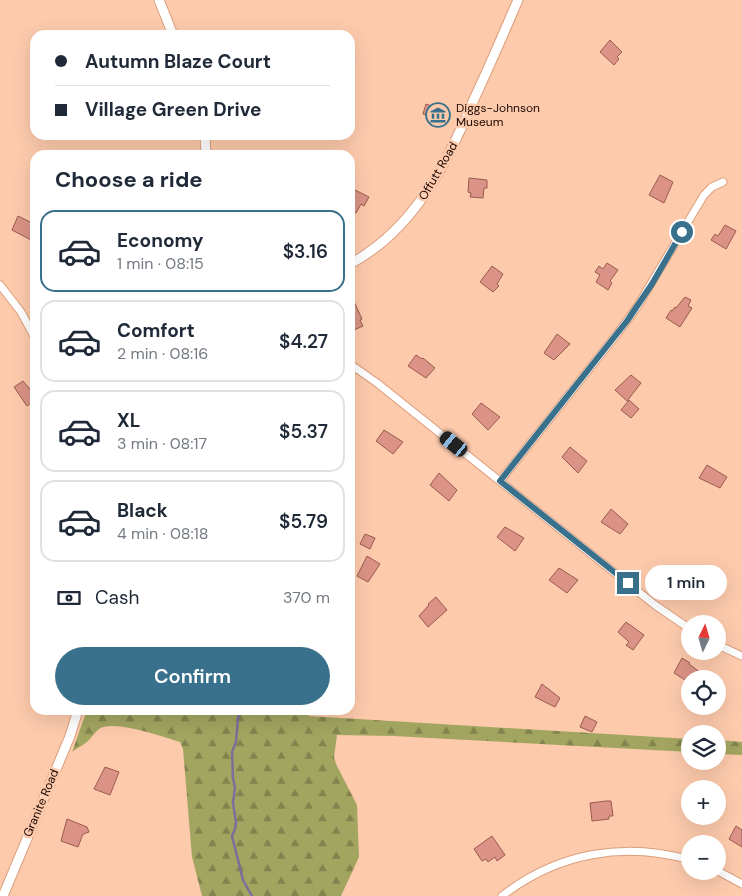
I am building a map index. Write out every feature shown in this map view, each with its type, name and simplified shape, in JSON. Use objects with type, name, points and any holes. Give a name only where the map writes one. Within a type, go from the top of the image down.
[{"type":"street","points":[[159,0],[171,30]]},
{"type":"street","name":"Offutt Road","points":[[355,261],[397,229],[434,182],[456,142],[518,0]]},
{"type":"street","points":[[500,481],[632,314],[652,284],[704,195],[712,187],[722,182]]},
{"type":"street","points":[[0,286],[21,312],[30,329]]},
{"type":"street","points":[[355,367],[377,382],[654,605],[681,623]]},
{"type":"street","points":[[726,648],[742,656]]},
{"type":"street","name":"Granite Road","points":[[2,896],[70,736],[76,715]]},
{"type":"street","points":[[502,896],[516,885],[541,871],[576,857],[597,853],[639,850],[681,858]]},
{"type":"street","points":[[726,875],[742,884]]},
{"type":"green space","points":[[85,715],[308,715],[681,738],[681,752],[393,736],[337,735],[334,757],[336,764],[357,805],[359,857],[341,896],[202,896],[192,857],[183,749],[180,742],[127,727],[106,726],[99,729],[72,752]]},
{"type":"green space","points":[[726,741],[742,742],[742,755],[726,754]]},
{"type":"building","points":[[610,40],[622,52],[617,57],[619,59],[614,65],[600,52]]},
{"type":"building","name":"Diggs-Johnson Museum","points":[[426,104],[450,113],[446,123],[423,114]]},
{"type":"building","points":[[660,175],[673,182],[664,203],[649,195]]},
{"type":"building","points":[[469,178],[487,180],[487,188],[484,188],[483,198],[470,197],[471,193],[468,192]]},
{"type":"building","points":[[355,190],[369,197],[364,206],[361,204],[356,213]]},
{"type":"building","points":[[18,216],[30,222],[30,239],[12,230]]},
{"type":"building","points":[[725,225],[736,231],[726,249],[711,240],[715,234],[718,236]]},
{"type":"building","points":[[607,263],[618,270],[610,281],[612,283],[608,290],[596,282],[600,275],[595,272],[599,266],[603,269]]},
{"type":"building","points":[[492,266],[503,274],[497,284],[499,286],[493,292],[480,282]]},
{"type":"building","points":[[685,297],[691,300],[688,306],[692,308],[680,327],[666,318],[671,310],[676,308]]},
{"type":"building","points":[[355,304],[362,319],[360,320],[363,326],[355,330]]},
{"type":"building","points":[[557,334],[570,344],[554,360],[544,353]]},
{"type":"building","points":[[416,355],[435,368],[426,378],[408,366]]},
{"type":"building","points":[[631,375],[641,383],[627,401],[615,390]]},
{"type":"building","points":[[23,381],[30,389],[30,404],[27,406],[14,387]]},
{"type":"building","points":[[629,400],[639,409],[631,418],[621,410]]},
{"type":"building","points":[[481,403],[500,417],[488,430],[472,414]]},
{"type":"building","points":[[384,430],[403,442],[393,454],[376,441]]},
{"type":"building","points":[[570,447],[587,461],[578,473],[562,457]]},
{"type":"building","points":[[707,465],[727,477],[720,488],[699,478]]},
{"type":"building","points":[[439,473],[457,490],[449,501],[430,485]]},
{"type":"building","points":[[611,509],[628,524],[620,534],[601,522]]},
{"type":"building","points":[[505,527],[524,538],[515,551],[497,537]]},
{"type":"building","points":[[365,534],[375,538],[370,549],[360,544]]},
{"type":"building","points":[[367,556],[380,564],[368,582],[357,576]]},
{"type":"building","points":[[689,566],[695,571],[693,575],[704,582],[696,594],[677,582]]},
{"type":"building","points":[[559,568],[578,580],[567,593],[549,580]]},
{"type":"building","points":[[436,597],[447,610],[428,627],[419,616]]},
{"type":"building","points":[[626,622],[644,635],[633,650],[626,645],[629,642],[618,632]]},
{"type":"building","points":[[681,660],[690,663],[697,670],[681,670],[681,677],[674,673]]},
{"type":"building","points":[[542,684],[560,698],[555,707],[535,697]]},
{"type":"building","points":[[585,716],[597,722],[592,732],[580,727]]},
{"type":"building","points":[[105,767],[119,772],[110,795],[94,789]]},
{"type":"building","points":[[611,801],[613,816],[609,816],[609,819],[592,821],[590,803]]},
{"type":"building","points":[[67,819],[87,827],[89,832],[83,834],[78,847],[61,841]]},
{"type":"building","points":[[736,826],[742,830],[742,847],[729,839]]},
{"type":"building","points":[[492,836],[505,855],[497,861],[495,857],[488,862],[486,859],[482,861],[474,849]]},
{"type":"waterway","points":[[239,715],[236,742],[232,752],[235,788],[233,803],[236,822],[232,836],[243,880],[252,896]]},
{"type":"place","name":"Diggs-Johnson Museum","points":[[438,115]]},
{"type":"route","points":[[628,583],[500,481],[627,321],[652,284],[682,232]]}]
